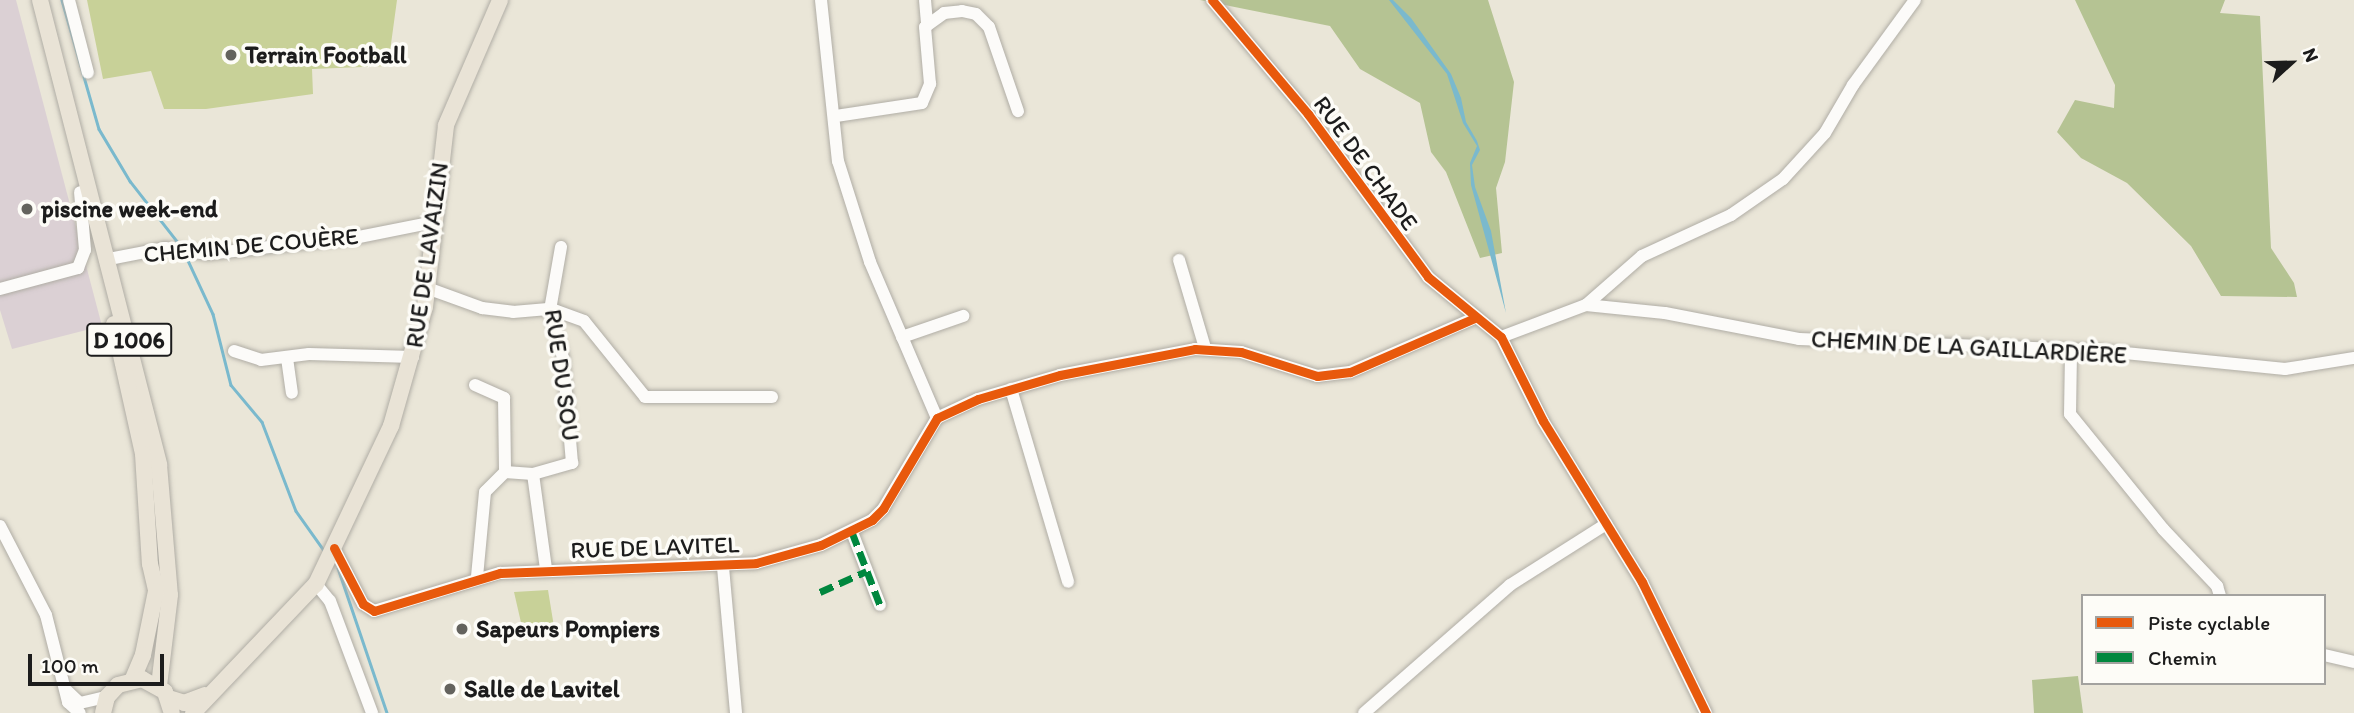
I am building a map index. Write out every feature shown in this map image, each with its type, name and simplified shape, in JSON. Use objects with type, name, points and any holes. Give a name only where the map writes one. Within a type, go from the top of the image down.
[{"type":"main road","name":"D 1006","points":[[29,0],[80,192],[143,454],[150,564],[156,592],[143,655],[133,679]]},
{"type":"main road","name":"D 1006","points":[[40,0],[148,409],[163,503],[169,620],[158,664],[167,699]]},
{"type":"main road","name":"RUE DE LAVAIZIN","points":[[193,713],[316,584],[391,426],[413,357],[427,288],[446,125],[500,0]]},
{"type":"main road","name":"RUE DE LAVAIZIN","points":[[133,679],[167,699],[197,701],[258,647]]},
{"type":"main road","points":[[105,705],[118,685],[133,679]]},
{"type":"street","points":[[69,0],[88,73]]},
{"type":"street","points":[[821,0],[836,116],[838,161],[856,221],[937,418],[1011,389],[1205,348],[1241,352],[1317,376],[1339,374],[1366,368],[1475,318]]},
{"type":"street","points":[[925,0],[927,25]]},
{"type":"street","name":"RUE DE CHADE","points":[[1212,0],[1308,114],[1428,277],[1501,337]]},
{"type":"street","points":[[1706,713],[1642,582],[1543,421],[1501,337],[1586,305],[1642,256],[1731,215],[1783,179],[1825,133],[1853,85],[1915,0]]},
{"type":"street","points":[[836,116],[922,103],[930,83],[923,32],[927,25],[944,13],[967,12],[985,20],[1018,111]]},
{"type":"street","points":[[0,289],[78,268],[85,250],[80,192]]},
{"type":"street","name":"CHEMIN DE COUÈRE","points":[[108,259],[165,247],[207,254],[359,237],[434,222]]},
{"type":"street","name":"RUE DU SOU","points":[[505,472],[533,474],[572,463],[563,358],[550,310],[561,247]]},
{"type":"street","points":[[1179,260],[1205,348]]},
{"type":"street","points":[[427,288],[482,308],[550,310],[584,321],[645,397],[772,397]]},
{"type":"street","name":"CHEMIN DE LA GAILLARDIÈRE","points":[[1586,305],[1665,313],[1799,339],[2071,352],[2285,369],[2354,358]]},
{"type":"street","points":[[902,337],[963,316]]},
{"type":"street","points":[[234,351],[261,360],[309,354],[413,357]]},
{"type":"street","points":[[2071,352],[2070,414],[2163,529],[2217,586],[2219,594]]},
{"type":"street","points":[[287,358],[292,393]]},
{"type":"street","points":[[475,385],[504,398],[505,472],[485,492],[477,577]]},
{"type":"street","points":[[1011,389],[1068,582]]},
{"type":"street","name":"RUE DE LAVITEL","points":[[334,548],[363,604],[374,611],[477,577],[546,569],[723,567],[790,554],[852,532],[883,509],[937,418]]},
{"type":"street","points":[[533,474],[546,569]]},
{"type":"street","points":[[1364,713],[1518,579],[1606,524]]},
{"type":"street","points":[[0,526],[46,615],[64,688],[77,710],[105,705]]},
{"type":"street","points":[[852,532],[880,606]]},
{"type":"street","points":[[723,567],[736,713]]},
{"type":"street","points":[[316,584],[330,601],[372,713]]},
{"type":"street","points":[[2326,655],[2354,662]]},
{"type":"shaded area","points":[[0,0],[16,0],[102,326],[12,349],[0,310]]},
{"type":"green space","points":[[87,0],[397,0],[388,66],[312,69],[313,94],[206,109],[164,109],[151,71],[103,79]]},
{"type":"green space","points":[[1200,0],[1488,0],[1514,82],[1505,162],[1496,188],[1502,253],[1480,258],[1446,172],[1431,152],[1420,103],[1360,69],[1330,26]]},
{"type":"green space","points":[[2075,0],[2225,0],[2220,13],[2260,16],[2271,248],[2294,283],[2297,297],[2221,296],[2191,246],[2127,183],[2081,158],[2057,132],[2075,100],[2114,108],[2115,85]]},
{"type":"green space","points":[[548,590],[555,633],[525,640],[514,592]]},
{"type":"green space","points":[[2078,676],[2083,713],[2034,713],[2032,680]]},
{"type":"water","points":[[1389,0],[1393,0],[1411,18],[1451,74],[1461,98],[1466,122],[1480,150],[1472,165],[1475,187],[1491,231],[1506,313],[1471,185],[1470,163],[1477,146],[1463,123],[1447,74]]},
{"type":"waterway","points":[[62,0],[99,129],[130,181],[180,245]]},
{"type":"waterway","points":[[185,254],[213,314],[231,385],[262,422],[296,511],[323,549]]},
{"type":"waterway","points":[[338,568],[387,713]]},
{"type":"marked path","points":[[852,532],[880,605]]},
{"type":"marked path","points":[[820,592],[867,571]]},
{"type":"cycle path","points":[[1212,0],[1308,114],[1428,277],[1501,337],[1543,421],[1642,582],[1706,713]]},
{"type":"cycle path","points":[[334,548],[363,604],[374,611],[500,573],[756,563],[821,545],[872,520],[883,509],[937,418],[978,399],[1060,375],[1195,349],[1241,352],[1317,376],[1350,372],[1475,318]]},
{"type":"place","name":"Terrain Football","points":[[231,55]]},
{"type":"place","name":"piscine week-end","points":[[27,209]]},
{"type":"place","name":"Sapeurs Pompiers","points":[[462,629]]},
{"type":"place","name":"Salle de Lavitel","points":[[450,689]]}]
